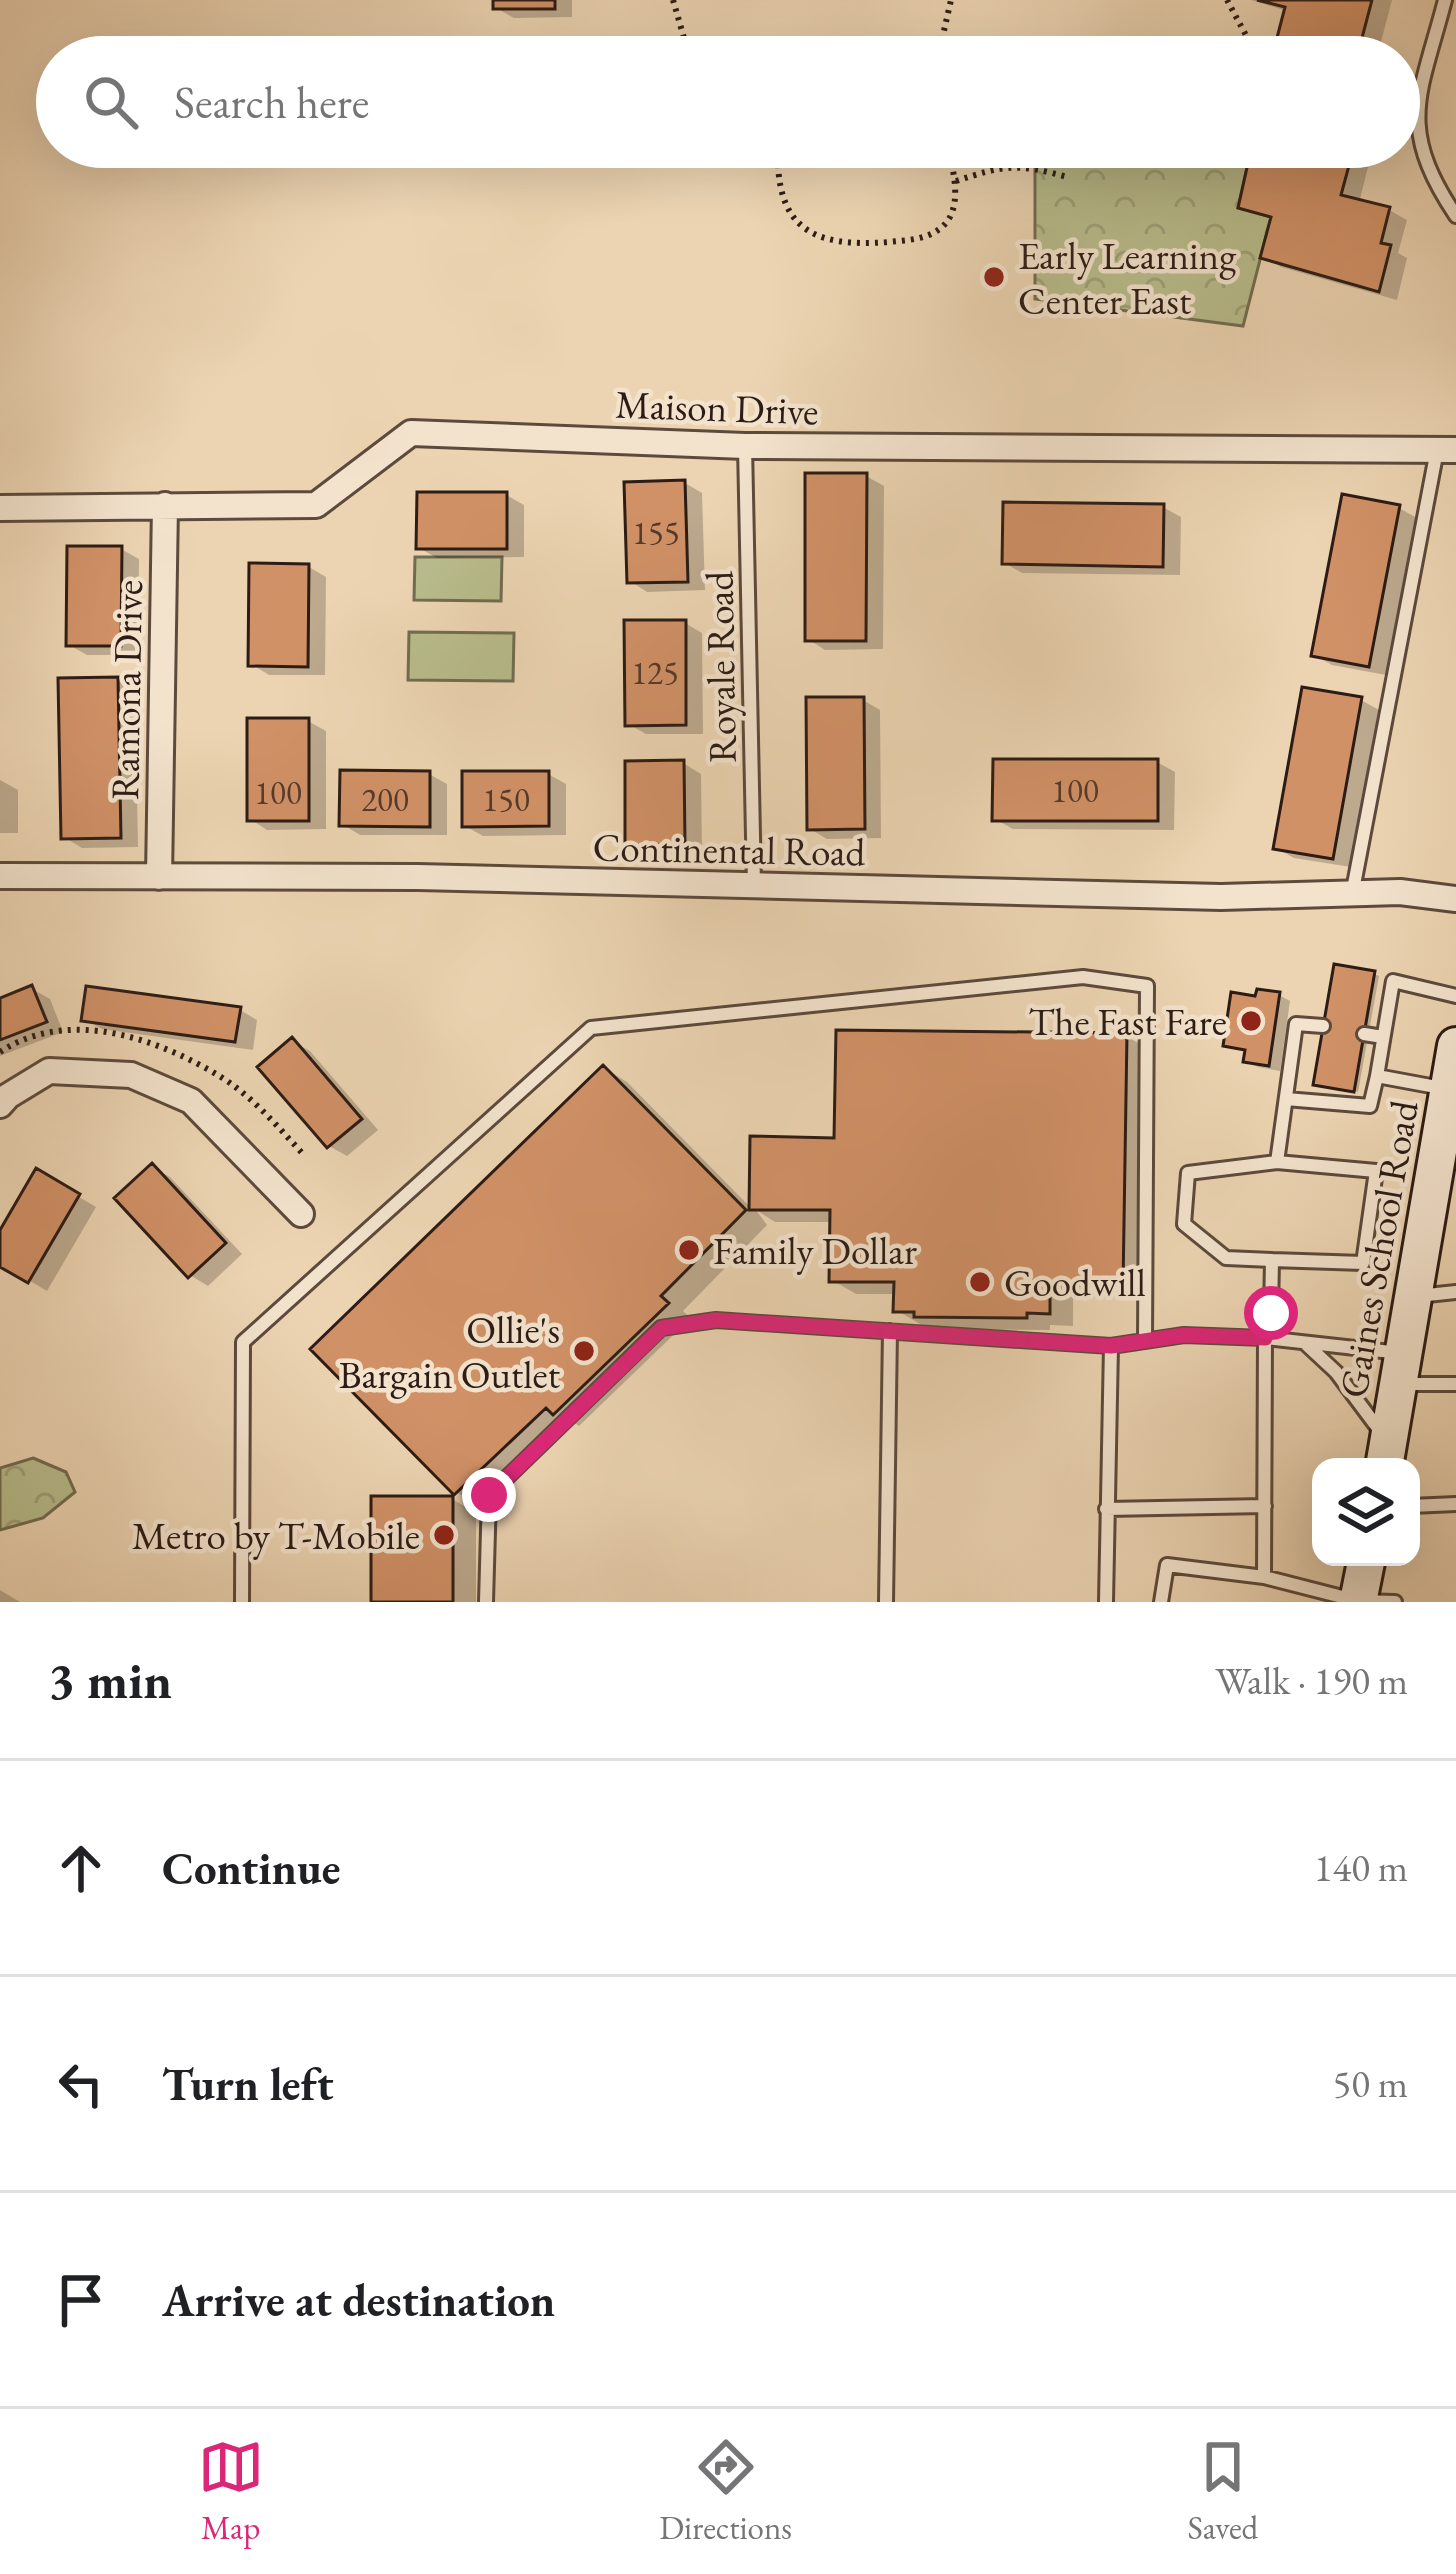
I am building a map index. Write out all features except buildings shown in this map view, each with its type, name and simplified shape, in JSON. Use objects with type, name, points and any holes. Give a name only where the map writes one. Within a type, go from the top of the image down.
[{"type":"main road","name":"Gaines School Road","points":[[1386,1454],[1411,1297],[1445,1172],[1448,1089],[1456,1047]]},
{"type":"main road","points":[[1358,1602],[1365,1566]]},
{"type":"street","name":"Maison Drive","points":[[0,508],[316,505],[411,433],[745,446],[1447,449]]},
{"type":"street","name":"Ramona Drive","points":[[159,877],[165,505]]},
{"type":"street","name":"Continental Road","points":[[0,876],[418,878],[1221,897],[1400,892],[1456,899]]},
{"type":"street","points":[[0,1105],[49,1071],[130,1075],[191,1101],[301,1214]]},
{"type":"lane","points":[[1420,95],[1445,0]]},
{"type":"lane","points":[[1420,146],[1434,183],[1456,216]]},
{"type":"lane","name":"Royale Road","points":[[745,446],[754,886]]},
{"type":"lane","points":[[1352,896],[1447,449]]},
{"type":"lane","points":[[242,1602],[243,1342],[592,1028],[1083,977],[1147,986],[1145,1341]]},
{"type":"lane","points":[[1286,1099],[1370,1106],[1393,981],[1456,996]]},
{"type":"lane","points":[[1277,1162],[1296,1024],[1323,1027]]},
{"type":"lane","points":[[1364,1034],[1383,1037]]},
{"type":"lane","points":[[1376,1076],[1448,1089]]},
{"type":"lane","points":[[1277,1162],[1376,1171],[1363,1263],[1272,1260],[1226,1258],[1184,1224],[1188,1173],[1277,1162]]},
{"type":"lane","points":[[1264,1577],[1265,1338],[1271,1313],[1272,1260]]},
{"type":"lane","points":[[1411,1297],[1456,1292]]},
{"type":"lane","points":[[486,1602],[489,1495],[662,1328],[716,1320],[1111,1346],[1184,1335],[1265,1338],[1306,1344],[1456,1384]]},
{"type":"lane","points":[[886,1602],[890,1331]]},
{"type":"lane","points":[[1306,1344],[1336,1372],[1386,1454]]},
{"type":"lane","points":[[1106,1602],[1111,1346]]},
{"type":"lane","points":[[1420,1506],[1456,1504]]},
{"type":"lane","points":[[1106,1509],[1265,1506]]},
{"type":"lane","points":[[1161,1602],[1166,1565],[1264,1577],[1358,1602],[1395,1602]]},
{"type":"path","points":[[673,0],[683,36]]},
{"type":"path","points":[[943,36],[951,0]]},
{"type":"path","points":[[1227,0],[1246,36]]},
{"type":"path","points":[[777,168],[777,183],[792,216],[811,236],[856,244],[918,239],[943,227],[956,181],[953,168]]},
{"type":"path","points":[[956,181],[996,168]]},
{"type":"path","points":[[1034,168],[1067,177]]},
{"type":"green space","points":[[1035,168],[1247,168],[1238,208],[1271,217],[1243,326],[1035,299]]},
{"type":"green space","points":[[415,557],[502,557],[501,601],[414,600]]},
{"type":"green space","points":[[409,632],[514,633],[513,681],[408,680]]},
{"type":"green space","points":[[33,1458],[66,1472],[75,1492],[43,1518],[0,1530],[0,1468]]},
{"type":"place","name":"Early Learning Center East","points":[[994,277]]},
{"type":"place","name":"The Fast Fare","points":[[1251,1021]]},
{"type":"place","name":"Family Dollar","points":[[689,1250]]},
{"type":"place","name":"Goodwill","points":[[980,1282]]},
{"type":"place","name":"Ollie's Bargain Outlet","points":[[584,1351]]},
{"type":"place","name":"Metro by T-Mobile","points":[[444,1535]]},
{"type":"route","points":[[489,1495],[662,1328],[716,1320],[1111,1346],[1184,1335],[1265,1338],[1271,1313]]}]
